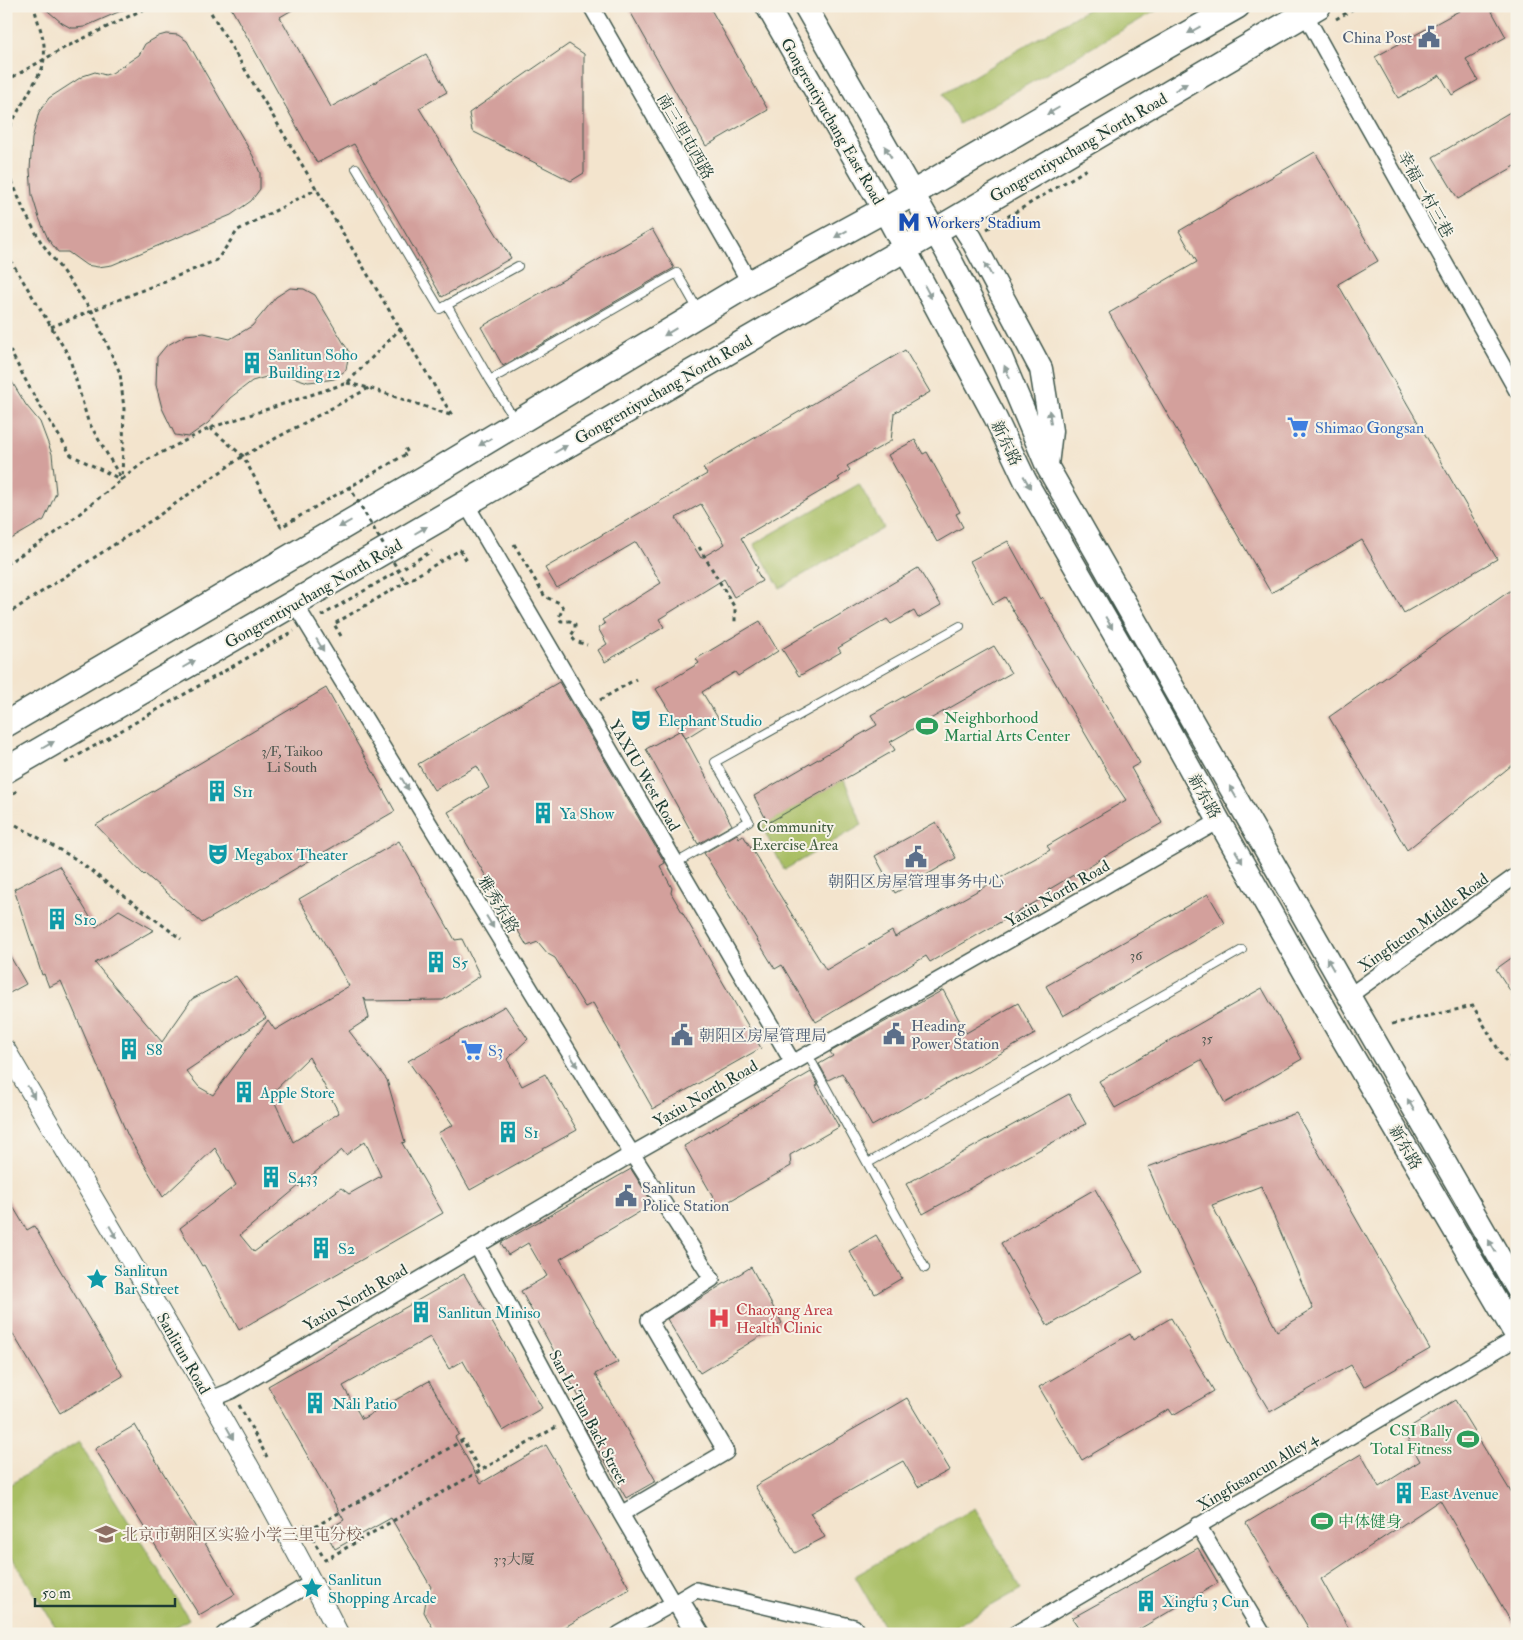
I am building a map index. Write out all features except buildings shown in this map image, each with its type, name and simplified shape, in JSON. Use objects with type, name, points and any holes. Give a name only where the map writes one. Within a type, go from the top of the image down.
[{"type":"main road","name":"Gongrentiyuchang East Road","points":[[767,6],[905,249]]},
{"type":"main road","name":"新东路","points":[[804,6],[946,252],[1001,357],[1047,466],[1517,1288]]},
{"type":"main road","points":[[6,724],[750,284],[884,210],[1237,6]]},
{"type":"main road","name":"Gongrentiyuchang North Road","points":[[6,770],[905,249],[1312,10]]},
{"type":"main road","name":"新东路","points":[[958,218],[1004,298],[1041,369],[1047,395],[1051,431],[1047,466]]},
{"type":"main road","name":"新东路","points":[[905,249],[995,417],[1025,480],[1142,681],[1218,821],[1327,1012],[1517,1337]]},
{"type":"street","name":"南三里屯西路","points":[[590,6],[750,284]]},
{"type":"street","name":"幸福一村三巷","points":[[1312,10],[1327,55],[1517,391]]},
{"type":"street","name":"YAXIU West Road","points":[[466,504],[793,1063]]},
{"type":"street","name":"雅秀东路","points":[[294,604],[632,1154],[712,1279],[649,1320],[726,1452],[621,1514]]},
{"type":"street","name":"Yaxiu North Road","points":[[211,1399],[231,1390],[632,1154],[1218,821]]},
{"type":"street","name":"Xingfucun Middle Road","points":[[1349,996],[1517,875]]},
{"type":"street","name":"Sanlitun Road","points":[[6,1050],[211,1399],[313,1582],[339,1634]]},
{"type":"street","name":"San Li Tun Back Street","points":[[477,1246],[621,1514],[677,1601]]},
{"type":"street","name":"Xingfusancun Alley 4","points":[[1015,1634],[1517,1337]]},
{"type":"street","points":[[1198,1525],[1263,1634]]},
{"type":"street","points":[[224,1634],[313,1582]]},
{"type":"street","points":[[619,1634],[696,1590],[854,1627],[858,1634]]},
{"type":"street","points":[[677,1601],[691,1634]]},
{"type":"street","points":[[677,1601],[702,1634]]},
{"type":"lane","points":[[356,168],[440,309],[518,266]]},
{"type":"lane","points":[[490,380],[677,273],[700,314]]},
{"type":"lane","points":[[447,305],[517,423]]},
{"type":"lane","points":[[676,863],[749,821],[714,762],[960,626]]},
{"type":"lane","points":[[868,1163],[1242,950]]},
{"type":"lane","points":[[808,1055],[926,1268]]},
{"type":"path","points":[[6,134],[42,69],[45,59],[43,31],[34,6]]},
{"type":"path","points":[[6,81],[64,48],[150,6]]},
{"type":"path","points":[[207,6],[453,416],[368,388],[346,383]]},
{"type":"path","points":[[6,166],[24,211],[41,242],[92,311],[120,373],[124,409],[122,481]]},
{"type":"path","points":[[51,327],[216,260],[238,230],[317,189]]},
{"type":"path","points":[[6,253],[69,356],[88,421],[122,481]]},
{"type":"path","points":[[6,564],[54,534],[145,461],[210,428],[346,383],[401,328]]},
{"type":"path","points":[[6,343],[34,396],[72,455],[122,481]]},
{"type":"path","points":[[6,615],[156,518],[243,456],[368,388]]},
{"type":"path","points":[[210,428],[243,456],[281,527],[408,453],[404,446]]},
{"type":"path","points":[[349,486],[405,582]]},
{"type":"path","points":[[514,544],[545,597],[560,603],[563,608],[559,617],[561,621],[570,621],[575,624],[572,636],[575,641],[587,646]]},
{"type":"path","points":[[699,547],[735,608],[735,622]]},
{"type":"path","points":[[341,636],[334,624],[460,550],[466,561]]},
{"type":"path","points":[[585,708],[636,679]]},
{"type":"path","points":[[16,825],[74,858],[180,939]]},
{"type":"path","points":[[1392,1024],[1473,1006],[1505,1061],[1517,1052]]},
{"type":"path","points":[[324,1560],[569,1419]]},
{"type":"path","points":[[308,1531],[463,1440],[480,1471]]},
{"type":"green space","points":[[1093,6],[1164,6],[959,124],[943,94]]},
{"type":"green space","points":[[859,484],[884,528],[780,588],[754,544]]},
{"type":"green space","name":"Community Exercise Area","points":[[844,779],[862,825],[784,870],[762,826]]},
{"type":"green space","points":[[79,1442],[189,1619],[165,1634],[60,1634],[6,1548],[6,1487]]},
{"type":"green space","points":[[975,1508],[1021,1589],[942,1634],[888,1634],[855,1576]]},
{"type":"place","name":"China Post","points":[[1429,37]]},
{"type":"place","name":"Workers' Stadium","points":[[909,222]]},
{"type":"place","name":"Sanlitun Soho Building 12","points":[[252,363]]},
{"type":"place","name":"Shimao Gongsan","points":[[1298,427]]},
{"type":"place","name":"Elephant Studio","points":[[641,720]]},
{"type":"place","name":"Neighborhood Martial Arts Center","points":[[927,726]]},
{"type":"place","name":"S11","points":[[217,791]]},
{"type":"place","name":"Ya Show","points":[[543,813]]},
{"type":"place","name":"Megabox Theater","points":[[218,854]]},
{"type":"place","name":"朝阳区房屋管理事务中心","points":[[916,857]]},
{"type":"place","name":"S10","points":[[57,919]]},
{"type":"place","name":"S5","points":[[436,962]]},
{"type":"place","name":"Heading Power Station","points":[[894,1034]]},
{"type":"place","name":"朝阳区房屋管理局","points":[[682,1035]]},
{"type":"place","name":"S8","points":[[129,1049]]},
{"type":"place","name":"S3","points":[[472,1050]]},
{"type":"place","name":"Apple Store","points":[[244,1092]]},
{"type":"place","name":"S1","points":[[508,1132]]},
{"type":"place","name":"S433","points":[[271,1177]]},
{"type":"place","name":"Sanlitun Police Station","points":[[626,1196]]},
{"type":"place","name":"S2","points":[[321,1248]]},
{"type":"place","name":"Sanlitun Bar Street","points":[[97,1279]]},
{"type":"place","name":"Sanlitun Miniso","points":[[421,1312]]},
{"type":"place","name":"Chaoyang Area Health Clinic","points":[[719,1318]]},
{"type":"place","name":"Nali Patio","points":[[315,1403]]},
{"type":"place","name":"CSI Bally Total Fitness","points":[[1468,1439]]},
{"type":"place","name":"East Avenue","points":[[1404,1493]]},
{"type":"place","name":"中体健身","points":[[1322,1521]]},
{"type":"place","name":"北京市朝阳区实验小学三里屯分校","points":[[106,1534]]},
{"type":"place","name":"Sanlitun Shopping Arcade","points":[[312,1588]]},
{"type":"place","name":"Xingfu 3 Cun","points":[[1146,1601]]}]
